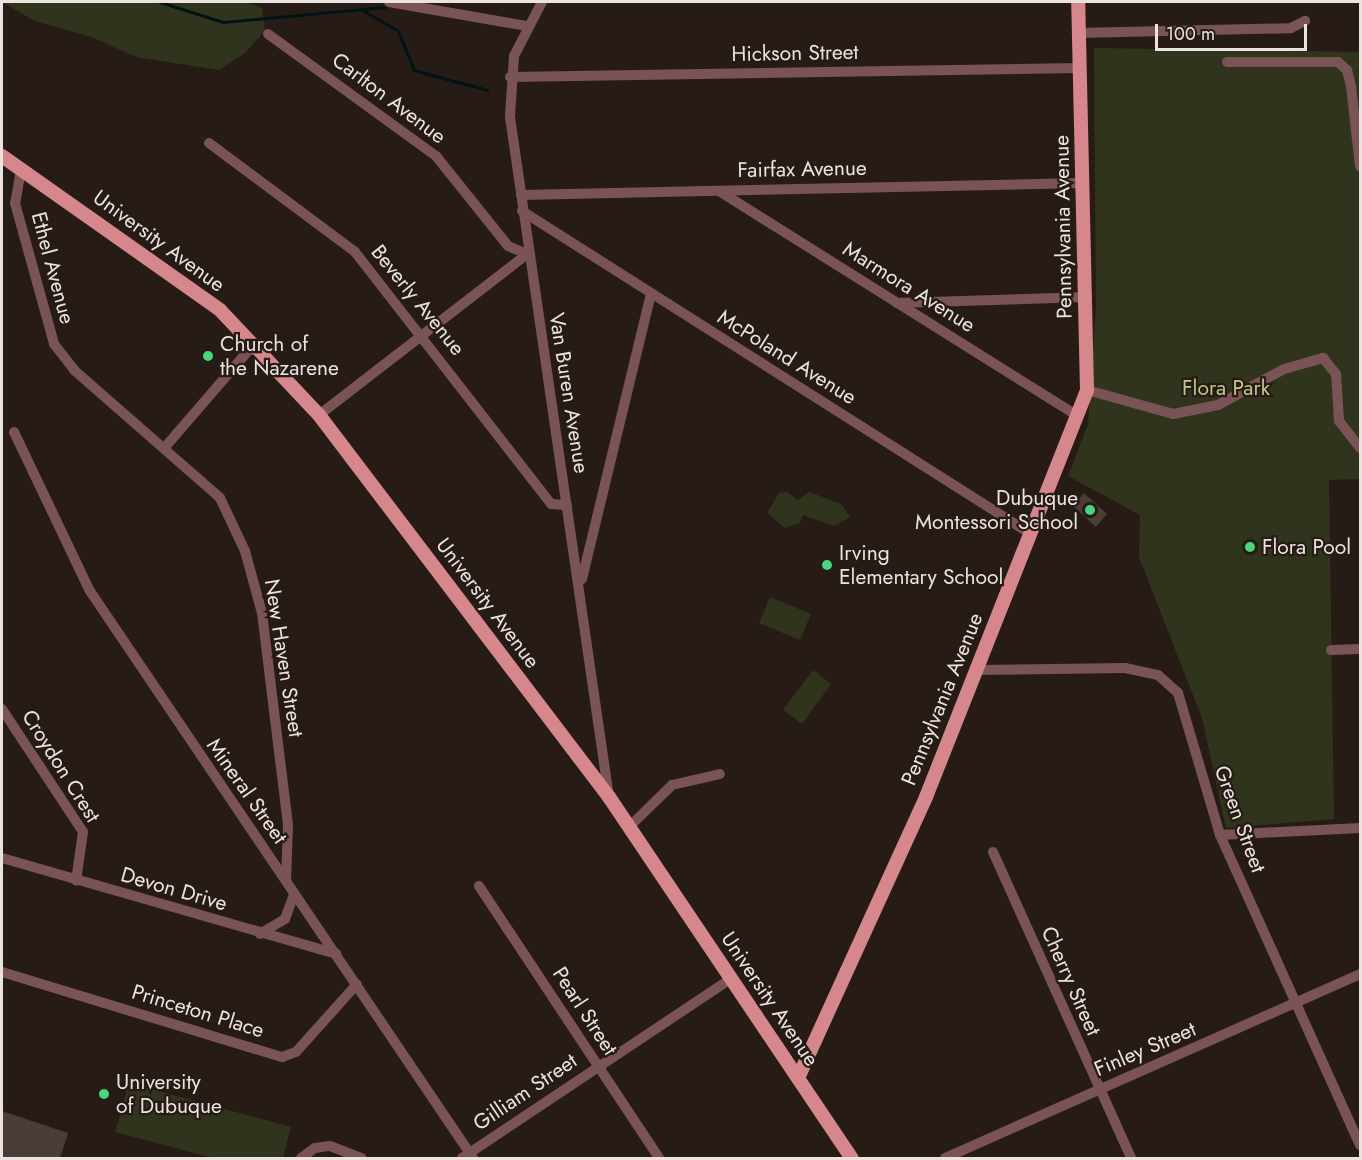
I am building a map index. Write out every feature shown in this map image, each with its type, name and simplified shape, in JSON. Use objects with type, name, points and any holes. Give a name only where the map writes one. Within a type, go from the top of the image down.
[{"type":"main road","name":"Pennsylvania Avenue","points":[[798,1078],[926,797],[1078,416],[1086,390],[1087,297],[1078,2]]},
{"type":"main road","name":"University Avenue","points":[[2,156],[184,282],[255,343],[319,415],[609,797],[852,1158]]},
{"type":"street","points":[[389,2],[526,26]]},
{"type":"street","name":"Van Buren Avenue","points":[[542,2],[526,26],[510,77],[510,117],[527,254],[581,585],[609,797]]},
{"type":"street","points":[[1078,33],[1290,28],[1305,21]]},
{"type":"street","name":"Carlton Avenue","points":[[268,34],[436,156],[508,246],[527,254]]},
{"type":"street","points":[[1227,63],[1338,62],[1347,70],[1351,86],[1360,166]]},
{"type":"street","name":"Hickson Street","points":[[510,77],[1080,68]]},
{"type":"street","name":"Beverly Avenue","points":[[209,143],[338,235],[421,333],[551,504],[567,505]]},
{"type":"street","name":"Ethel Avenue","points":[[21,170],[15,203],[37,288],[54,344],[74,370]]},
{"type":"street","name":"Fairfax Avenue","points":[[521,195],[1083,183]]},
{"type":"street","name":"Marmora Avenue","points":[[719,191],[1078,416]]},
{"type":"street","name":"McPoland Avenue","points":[[522,211],[1031,534]]},
{"type":"street","points":[[319,415],[421,333],[527,254]]},
{"type":"street","points":[[581,585],[651,294]]},
{"type":"street","points":[[897,303],[1087,297]]},
{"type":"street","points":[[166,446],[255,343]]},
{"type":"street","points":[[1086,390],[1173,414],[1218,405],[1284,369],[1323,358],[1336,374],[1339,421],[1360,448]]},
{"type":"street","name":"New Haven Street","points":[[74,370],[166,446],[220,498],[234,523],[251,570],[262,613],[288,826],[286,880]]},
{"type":"street","name":"Mineral Street","points":[[14,432],[90,591],[286,880],[293,897],[357,984],[468,1157]]},
{"type":"street","points":[[1331,650],[1360,649]]},
{"type":"street","name":"Green Street","points":[[976,670],[1125,668],[1158,675],[1178,693],[1220,835],[1360,1145]]},
{"type":"street","name":"Croydon Crest","points":[[2,709],[83,832],[76,881]]},
{"type":"street","points":[[629,827],[672,785],[720,774]]},
{"type":"street","points":[[1220,835],[1360,828]]},
{"type":"street","name":"Cherry Street","points":[[993,852],[1098,1090],[1131,1158]]},
{"type":"street","name":"Devon Drive","points":[[2,858],[258,934],[336,954]]},
{"type":"street","name":"Pearl Street","points":[[479,886],[659,1158]]},
{"type":"street","points":[[258,934],[285,920],[293,897]]},
{"type":"street","name":"Princeton Place","points":[[2,972],[282,1057],[296,1052],[357,984]]},
{"type":"street","name":"Finley Street","points":[[945,1158],[1297,1005],[1360,974]]},
{"type":"street","name":"Gilliam Street","points":[[468,1157],[597,1066],[730,979]]},
{"type":"street","points":[[301,1158],[315,1148],[330,1146],[362,1158]]},
{"type":"green space","points":[[2,2],[246,2],[262,8],[265,30],[246,52],[219,70],[136,57],[92,37],[35,21]]},
{"type":"green space","name":"Flora Park","points":[[1094,48],[1360,52],[1360,479],[1329,480],[1334,819],[1226,828],[1202,718],[1139,557],[1140,515],[1068,476],[1088,424],[1096,308]]},
{"type":"green space","points":[[787,492],[798,500],[809,492],[841,504],[850,517],[834,526],[803,515],[800,523],[785,528],[767,513],[779,493]]},
{"type":"green space","points":[[770,597],[811,614],[800,640],[759,623]]},
{"type":"green space","points":[[813,670],[831,684],[802,724],[783,710]]},
{"type":"green space","points":[[129,1083],[291,1127],[283,1158],[213,1158],[115,1132]]},
{"type":"building","name":"Dubuque Montessori School","points":[[1084,493],[1107,514],[1096,527],[1073,506]]},
{"type":"building","points":[[2,1111],[68,1133],[60,1158],[2,1158]]},
{"type":"waterway","points":[[160,2],[223,22],[385,7]]},
{"type":"waterway","points":[[364,11],[398,31],[414,70],[487,90]]},
{"type":"place","name":"Church of the Nazarene","points":[[208,356]]},
{"type":"place","name":"Dubuque Montessori School","points":[[1090,510]]},
{"type":"place","name":"Flora Pool","points":[[1250,547]]},
{"type":"place","name":"Irving Elementary School","points":[[827,565]]},
{"type":"place","name":"University of Dubuque","points":[[104,1094]]}]
